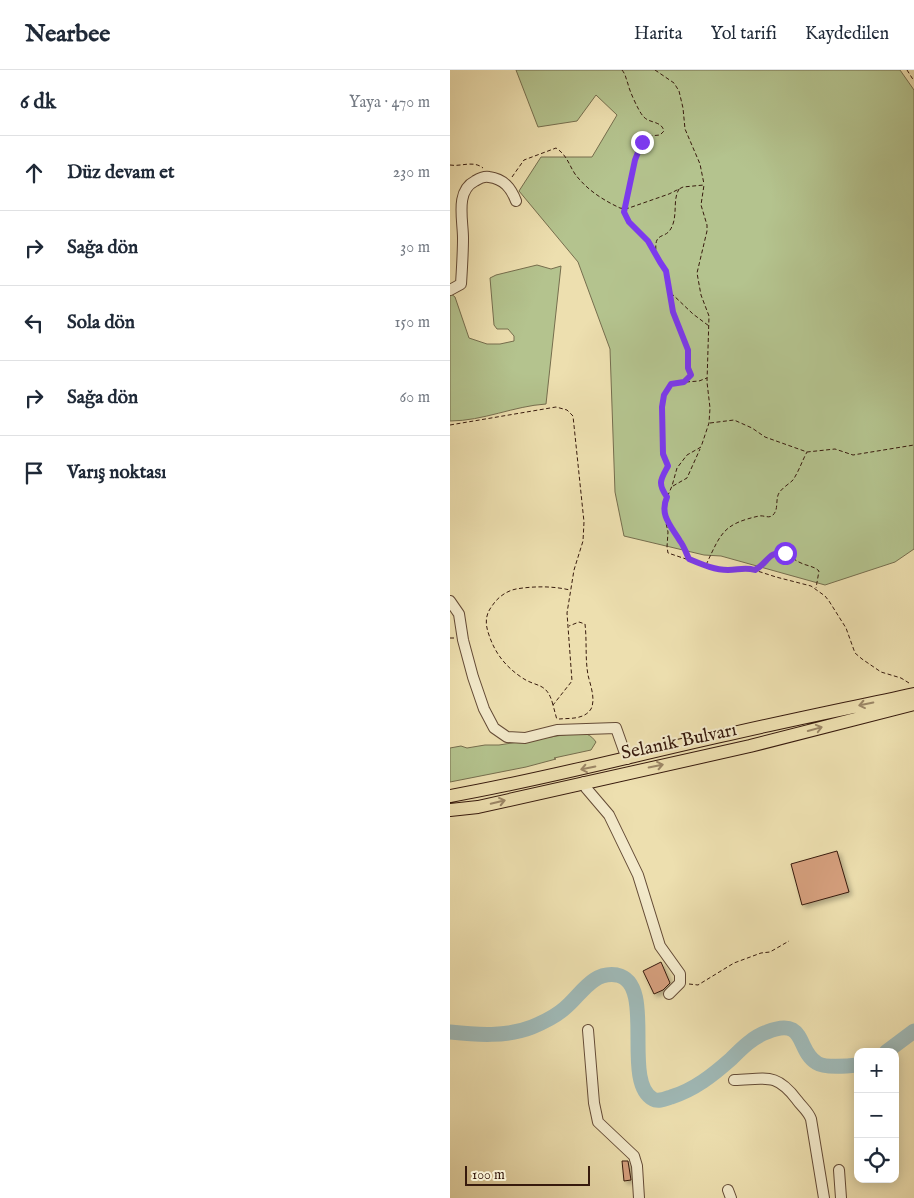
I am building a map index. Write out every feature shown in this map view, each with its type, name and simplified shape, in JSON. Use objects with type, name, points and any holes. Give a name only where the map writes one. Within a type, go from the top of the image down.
[{"type":"main road","name":"Selanik Bulvarı","points":[[450,796],[498,788],[720,736],[914,694]]},
{"type":"main road","name":"Selanik Bulvarı","points":[[450,810],[478,806],[750,746],[914,704]]},
{"type":"street","points":[[450,290],[461,284],[463,236],[461,211],[464,195],[470,183],[482,177],[490,177],[507,184],[511,188],[516,201]]},
{"type":"street","points":[[450,601],[459,614],[463,640],[473,677],[484,709],[494,728],[507,737],[525,738],[557,730],[616,728],[627,759]]},
{"type":"street","points":[[584,782],[586,788],[609,815],[638,875],[660,946],[680,974],[680,983],[669,994]]},
{"type":"street","points":[[588,1030],[594,1103],[598,1122],[634,1156],[637,1166],[639,1198]]},
{"type":"street","points":[[734,1080],[770,1079],[780,1081],[808,1112],[811,1119],[824,1198]]},
{"type":"street","points":[[840,1170],[841,1198]]},
{"type":"path","points":[[622,70],[641,115],[660,124],[664,131],[660,135],[649,136],[642,142],[635,160],[624,212],[648,241],[666,271],[673,312],[688,350],[688,368],[691,375],[686,382]]},
{"type":"path","points":[[655,70],[674,84],[681,98],[685,128],[703,175],[704,185],[701,205],[707,225],[697,273],[701,295],[708,309],[707,378],[710,408],[709,423],[687,478],[672,486]]},
{"type":"path","points":[[907,70],[914,81]]},
{"type":"path","points":[[507,184],[524,160],[556,148],[564,153],[575,174],[589,190],[613,205],[625,208],[669,194],[679,188],[704,185]]},
{"type":"path","points":[[656,256],[656,242],[658,238],[669,233],[673,223],[676,211],[676,194],[679,188]]},
{"type":"path","points":[[669,291],[709,327]]},
{"type":"path","points":[[667,497],[660,483],[661,476],[668,466],[663,454],[664,395],[671,384],[699,381],[707,378]]},
{"type":"path","points":[[450,425],[556,406],[567,410],[573,416],[584,522],[583,541],[576,560],[567,613],[572,681],[553,705]]},
{"type":"path","points":[[709,423],[734,420],[752,428],[765,437],[807,452],[830,449],[854,455],[914,445]]},
{"type":"path","points":[[701,447],[687,455],[680,462],[667,497],[664,507],[668,532],[668,553],[706,566],[727,570],[746,567],[776,577],[804,583],[816,589],[825,596],[835,609],[846,628],[855,653],[881,672],[902,678],[914,687]]},
{"type":"path","points":[[706,566],[720,538],[731,525],[762,515],[772,516],[775,512],[779,493],[792,480],[807,452]]},
{"type":"path","points":[[665,517],[689,559]]},
{"type":"path","points":[[755,570],[762,567],[769,556],[780,552],[785,553],[819,571],[816,589]]},
{"type":"path","points":[[557,730],[557,719],[551,695],[540,684],[522,678],[502,660],[494,648],[487,629],[486,615],[497,598],[515,589],[554,586],[570,591]]},
{"type":"path","points":[[557,719],[583,716],[591,709],[593,700],[586,660],[585,624],[579,622],[568,627]]},
{"type":"path","points":[[680,983],[698,985],[734,963],[761,953],[770,952],[790,941]]},
{"type":"green space","points":[[516,70],[900,70],[914,90],[914,549],[895,562],[825,585],[721,556],[704,555],[624,536],[615,492],[610,349],[578,262],[519,191],[541,157],[592,157],[617,115],[596,95],[577,121],[538,127]]},
{"type":"green space","points":[[537,265],[551,269],[561,266],[546,404],[474,419],[450,421],[450,293],[455,297],[469,338],[487,344],[514,341],[514,336],[508,329],[497,329],[494,325],[490,278]]},
{"type":"green space","points":[[576,733],[588,734],[594,739],[596,742],[591,750],[554,758],[556,759],[526,767],[450,782],[450,748],[499,745]]},
{"type":"building","points":[[837,851],[849,892],[802,905],[791,864]]},
{"type":"building","points":[[661,962],[670,983],[663,990],[654,994],[643,971]]},
{"type":"building","points":[[622,1161],[628,1161],[631,1180],[624,1181]]},
{"type":"waterway","points":[[450,1032],[502,1034],[532,1027],[550,1019],[561,1011],[594,980],[608,975],[617,975],[629,982],[635,995],[638,1013],[640,1074],[644,1089],[655,1100],[669,1098],[695,1086],[717,1071],[752,1040],[762,1034],[780,1028],[789,1028],[795,1032],[810,1058],[820,1065],[854,1065]]},
{"type":"waterway","points":[[891,1048],[914,1031]]},
{"type":"route","points":[[642,142],[635,160],[624,212],[629,222],[648,241],[666,271],[673,312],[688,350],[688,368],[691,375],[687,381],[671,384],[664,395],[662,407],[663,454],[668,462],[668,466],[661,476],[660,483],[667,497],[664,507],[665,517],[682,543],[689,559],[710,568],[727,570],[746,567],[755,570],[762,567],[769,556],[780,552],[785,553]]}]
